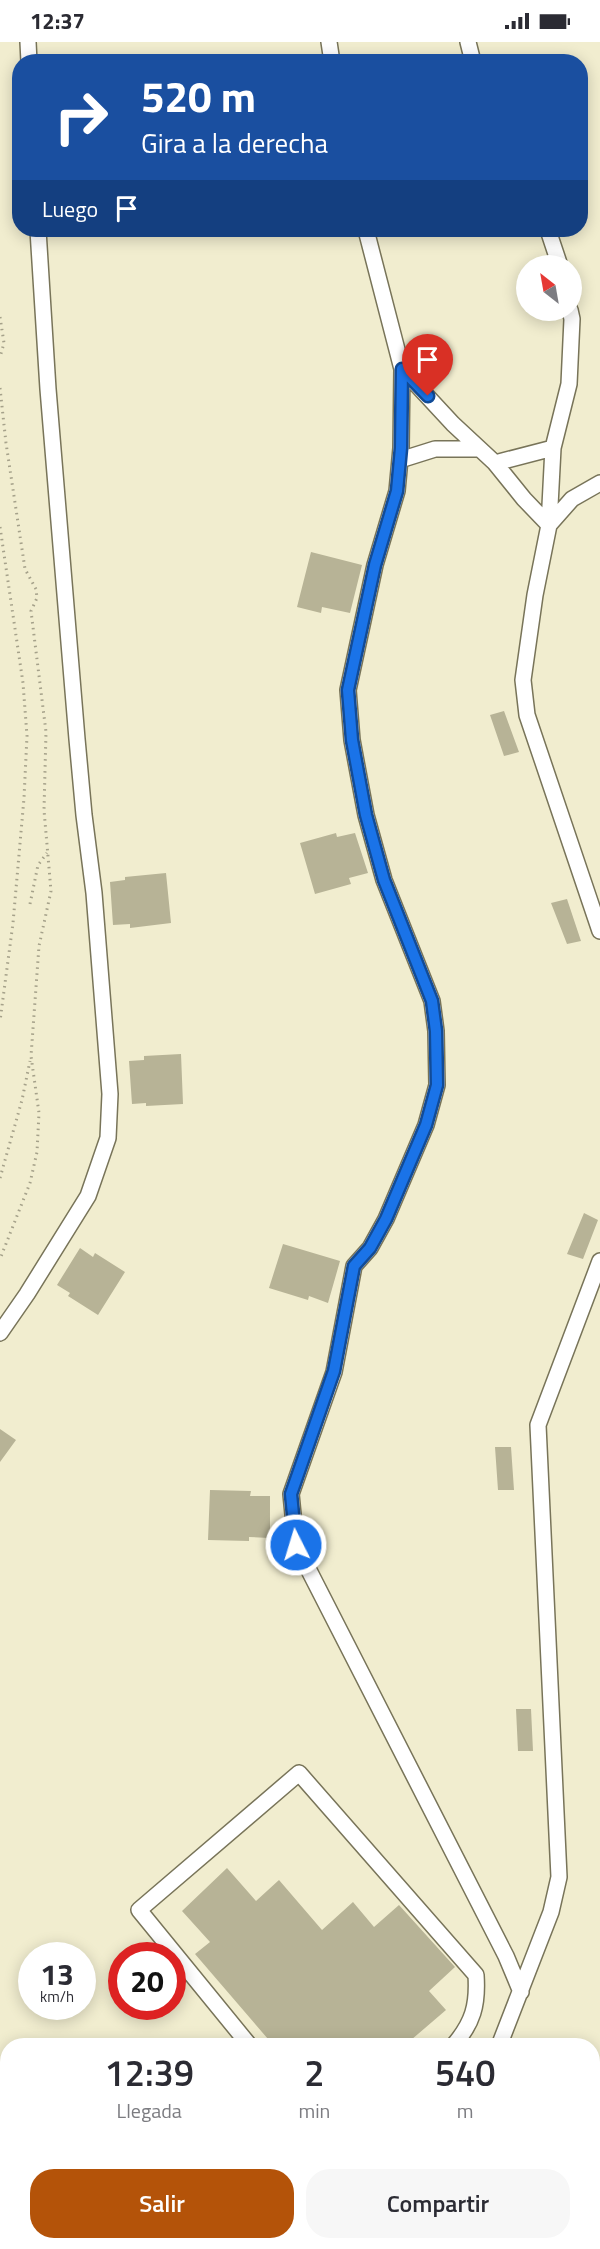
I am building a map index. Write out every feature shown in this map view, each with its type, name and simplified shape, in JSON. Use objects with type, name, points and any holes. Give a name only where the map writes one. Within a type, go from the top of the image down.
[{"type":"lane","points":[[0,1333],[88,1196],[108,1138],[110,1094],[94,893],[78,750],[48,389],[38,237]]},
{"type":"lane","points":[[368,237],[402,369],[400,460],[397,491],[375,565],[348,690],[352,740],[366,815],[384,880],[432,1001],[436,1031],[437,1085],[422,1135],[386,1219],[370,1248],[354,1266],[334,1371],[291,1494],[296,1545],[506,1956],[521,1992]]},
{"type":"lane","points":[[550,237],[556,255]]},
{"type":"lane","points":[[572,321],[569,384],[553,448],[549,525],[535,595],[523,680],[527,715],[600,931]]},
{"type":"lane","points":[[402,369],[495,463],[549,525]]},
{"type":"lane","points":[[495,463],[553,448]]},
{"type":"lane","points":[[400,460],[435,449],[480,449]]},
{"type":"lane","points":[[549,525],[572,499],[600,483]]},
{"type":"lane","points":[[502,2038],[551,1912],[559,1876],[538,1425],[600,1262]]},
{"type":"lane","points":[[243,2038],[139,1910],[299,1773],[476,1975],[478,1998],[466,2032],[460,2038]]},
{"type":"path","points":[[0,317],[4,343],[0,357]]},
{"type":"path","points":[[0,388],[25,569],[36,590],[37,598],[31,611],[46,732],[44,810],[51,891],[39,946],[31,1056],[22,1100],[0,1178]]},
{"type":"path","points":[[0,527],[23,683],[27,736],[16,890],[0,1021]]},
{"type":"path","points":[[30,904],[38,865],[47,853]]},
{"type":"path","points":[[0,1259],[30,1183],[37,1152],[39,1113],[31,1056]]},
{"type":"building","points":[[311,552],[362,565],[350,613],[322,607],[321,613],[297,607]]},
{"type":"building","points":[[504,711],[519,752],[504,756],[490,715]]},
{"type":"building","points":[[336,833],[337,837],[355,833],[368,873],[349,878],[351,884],[315,894],[300,843]]},
{"type":"building","points":[[166,873],[171,923],[130,928],[130,924],[113,925],[110,882],[125,880],[125,877]]},
{"type":"building","points":[[567,899],[581,941],[567,944],[551,903]]},
{"type":"building","points":[[181,1054],[183,1104],[146,1106],[146,1103],[132,1104],[129,1061],[144,1060],[144,1056]]},
{"type":"building","points":[[584,1213],[598,1220],[583,1259],[567,1254]]},
{"type":"building","points":[[283,1244],[340,1261],[328,1303],[309,1296],[308,1300],[269,1288]]},
{"type":"building","points":[[80,1248],[93,1257],[95,1253],[125,1272],[98,1315],[68,1296],[70,1293],[57,1285]]},
{"type":"building","points":[[0,1429],[16,1440],[0,1462]]},
{"type":"building","points":[[495,1447],[511,1447],[514,1490],[498,1490]]},
{"type":"building","points":[[210,1490],[251,1491],[250,1496],[270,1496],[270,1538],[249,1537],[249,1541],[208,1540]]},
{"type":"building","points":[[516,1709],[531,1709],[533,1751],[518,1751]]},
{"type":"building","points":[[227,1868],[256,1901],[279,1880],[322,1930],[353,1902],[374,1927],[399,1905],[455,1967],[429,1991],[446,2010],[413,2038],[267,2038],[195,1954],[210,1942],[182,1911]]},
{"type":"route","points":[[296,1545],[291,1494],[334,1371],[354,1266],[370,1248],[386,1219],[426,1125],[437,1085],[436,1031],[432,1001],[384,880],[366,815],[352,740],[348,690],[375,565],[397,491],[401,448],[402,369],[428,396]]}]
